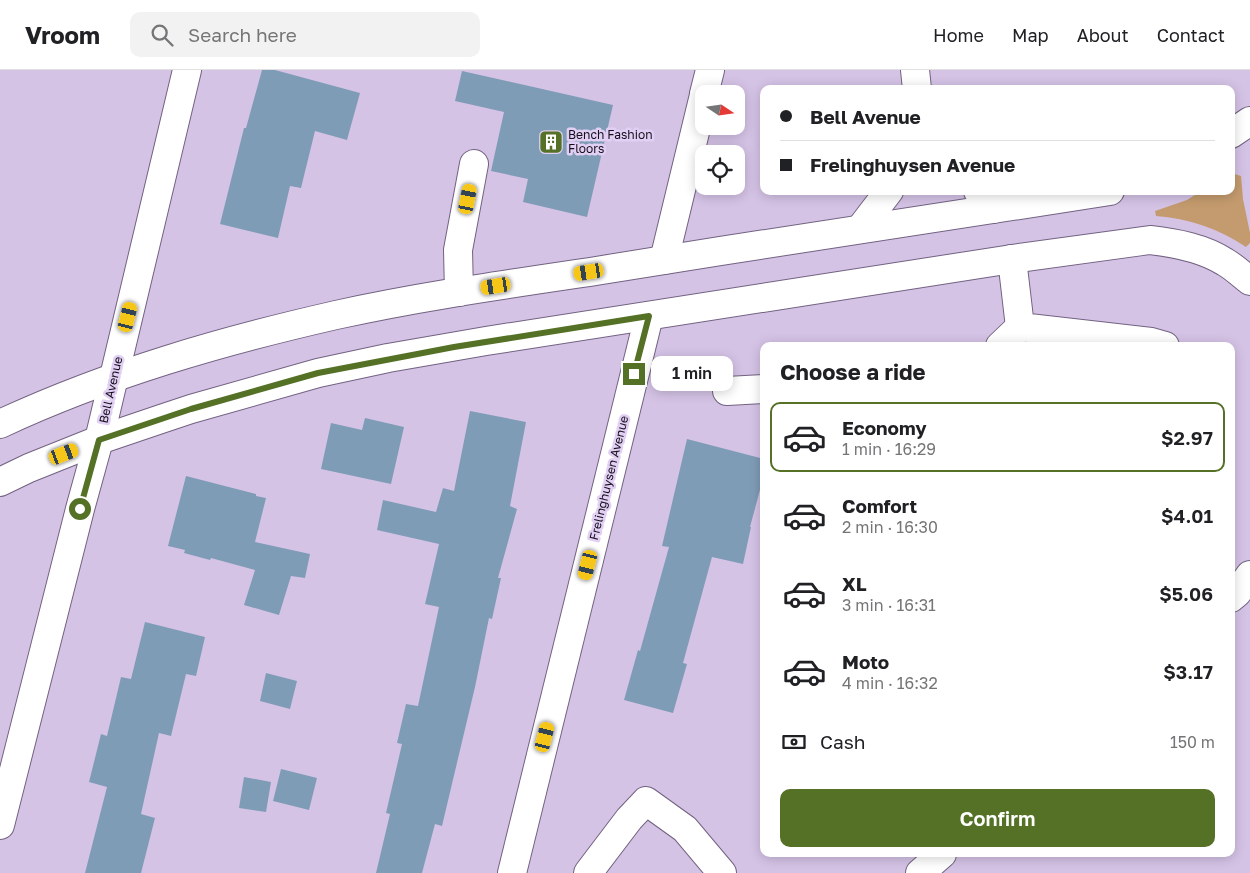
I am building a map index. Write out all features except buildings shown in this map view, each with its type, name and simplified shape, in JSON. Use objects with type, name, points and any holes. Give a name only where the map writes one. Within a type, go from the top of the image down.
[{"type":"main road","name":"Bell Avenue","points":[[0,826],[99,440],[187,70]]},
{"type":"main road","points":[[706,85],[710,70]]},
{"type":"main road","points":[[915,70],[917,85]]},
{"type":"main road","points":[[1235,131],[1250,121]]},
{"type":"main road","points":[[664,260],[695,131]]},
{"type":"main road","points":[[459,292],[458,250],[474,164]]},
{"type":"main road","points":[[860,229],[887,195]]},
{"type":"main road","points":[[0,424],[40,405],[114,378],[230,341],[339,314],[459,292],[860,229],[985,200],[1054,195]]},
{"type":"main road","points":[[0,482],[29,468],[99,440],[191,409],[318,373],[388,358],[478,343],[1012,259],[1150,240],[1204,251],[1226,262],[1250,281]]},
{"type":"main road","points":[[1012,259],[1020,327]]},
{"type":"main road","name":"Frelinghuysen Avenue","points":[[515,872],[649,316]]},
{"type":"main road","points":[[1004,342],[1020,327]]},
{"type":"main road","points":[[1020,327],[1151,342]]},
{"type":"main road","points":[[726,391],[760,389]]},
{"type":"main road","points":[[588,873],[629,819],[646,801],[685,830],[722,873]]},
{"type":"main road","points":[[920,873],[939,857]]},
{"type":"shaded area","points":[[1235,174],[1241,176],[1250,243],[1246,247],[1225,235],[1203,226],[1180,219],[1156,216],[1155,211],[1187,200],[1195,195],[1235,195]]},
{"type":"place","name":"Bench Fashion Floors","points":[[551,142]]},
{"type":"route","points":[[80,509],[99,440],[191,409],[318,373],[388,358],[486,341],[649,316],[634,374]]}]
